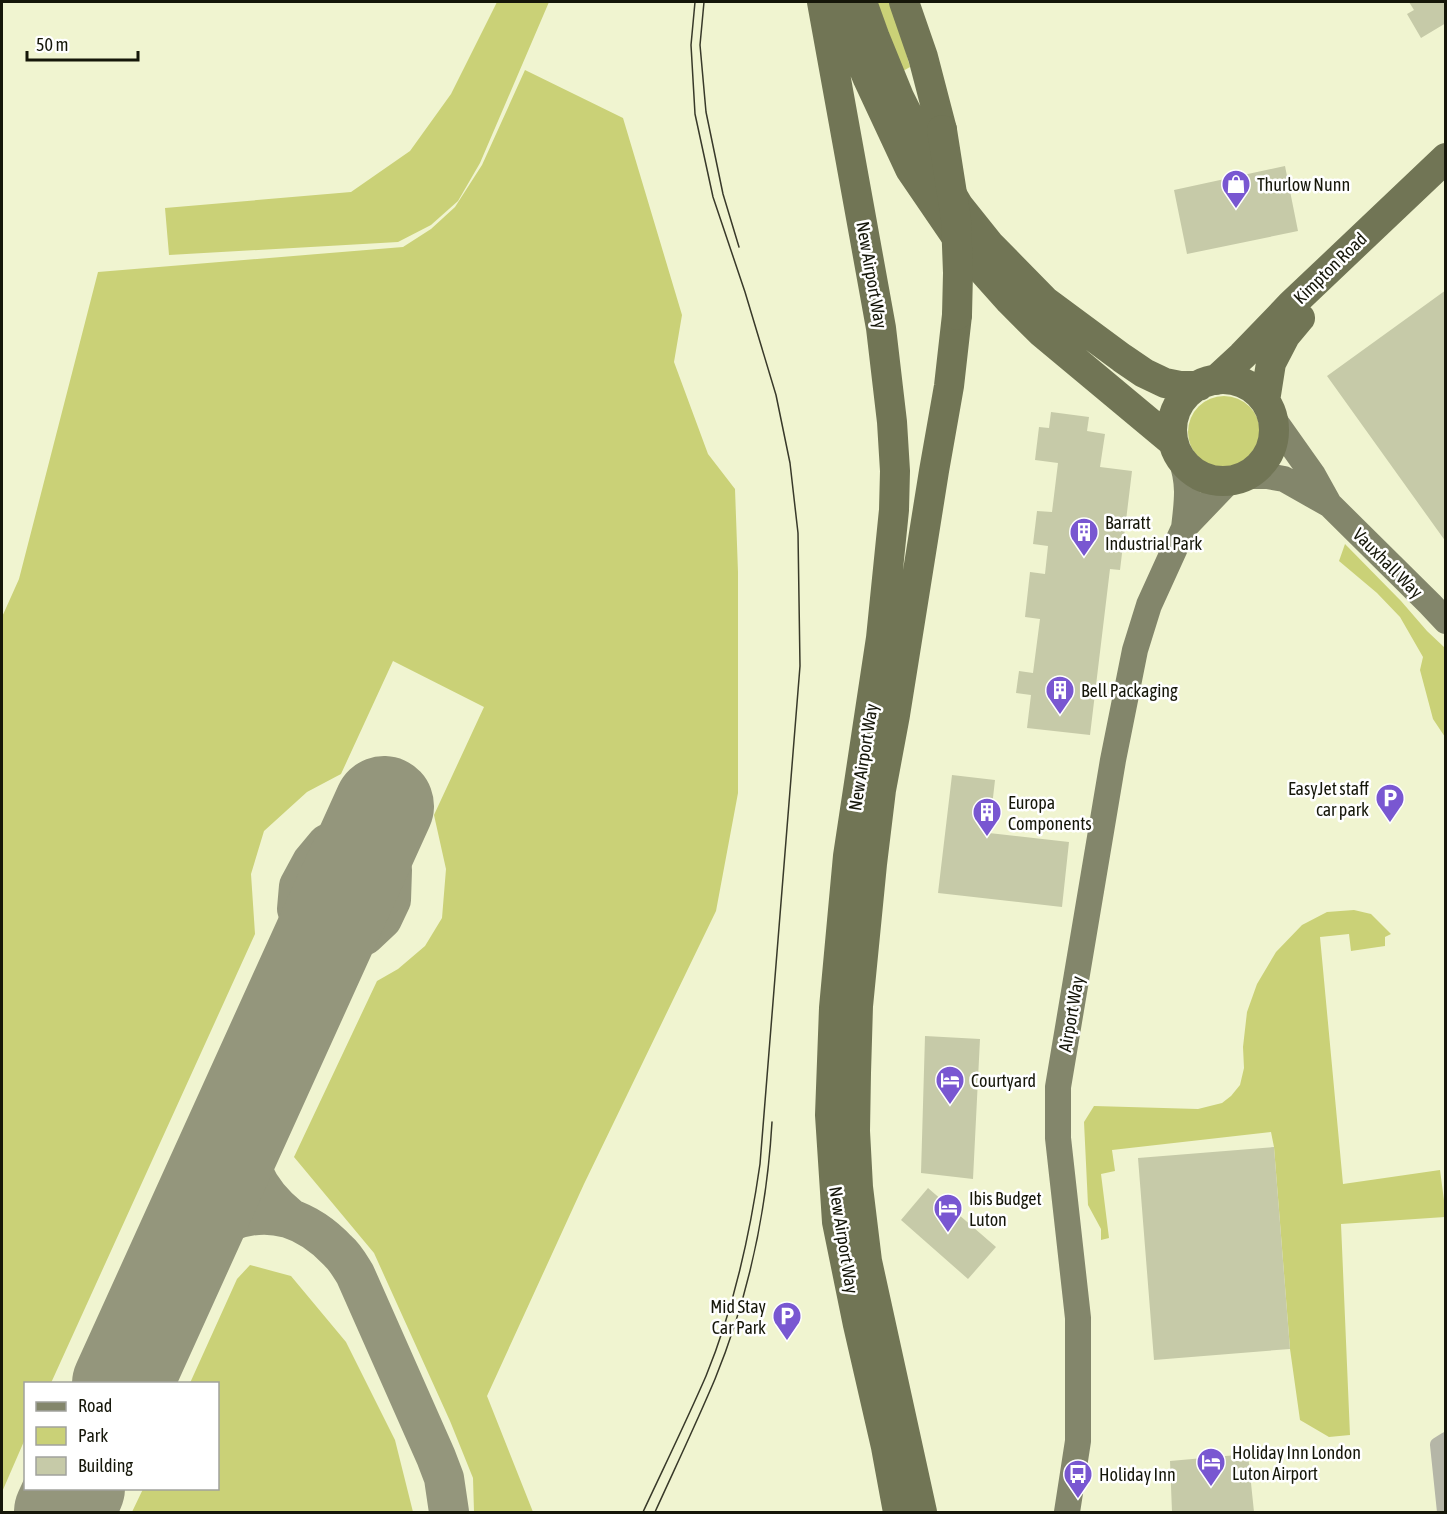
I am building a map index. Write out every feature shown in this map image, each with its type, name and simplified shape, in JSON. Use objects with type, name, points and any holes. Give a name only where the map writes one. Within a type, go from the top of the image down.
[{"type":"highway","name":"New Airport Way","points":[[822,2],[881,328],[893,432],[895,471],[894,510],[881,638],[848,856],[834,1008],[830,1115],[837,1222],[898,1512]]},
{"type":"highway","points":[[839,2],[872,88],[910,169],[968,254],[1010,301],[1041,332],[1177,451],[1190,469],[1202,477],[1215,481],[1237,479],[1257,469],[1266,458],[1272,445],[1274,431],[1269,409],[1256,391],[1230,380],[1180,386],[1165,383],[1144,373],[1045,301],[990,245],[958,206],[926,152],[899,97],[862,2]]},
{"type":"highway","name":"New Airport Way","points":[[904,2],[923,57],[942,130],[956,219],[957,315],[950,386],[881,790],[858,1006],[855,1131],[858,1186],[867,1261],[922,1512]]},
{"type":"highway","name":"Kimpton Road","points":[[1207,383],[1242,356],[1291,305],[1446,158]]},
{"type":"highway","name":"Kimpton Road","points":[[1269,409],[1271,363],[1286,336],[1305,312],[1446,181]]},
{"type":"highway","points":[[1177,451],[1172,426],[1176,410],[1186,396],[1207,383]]},
{"type":"main road","name":"Vauxhall Way","points":[[1269,409],[1330,505]]},
{"type":"main road","name":"Airport Way","points":[[1067,1512],[1078,1441],[1078,1318],[1058,1138],[1059,1087],[1113,760],[1135,650],[1149,605],[1184,528],[1187,497],[1186,475],[1177,451]]},
{"type":"main road","name":"Vauxhall Way","points":[[1237,479],[1267,476],[1284,479],[1330,505],[1446,621]]},
{"type":"main road","name":"Airport Way","points":[[1184,528],[1237,479]]},
{"type":"street","points":[[1444,1512],[1438,1445],[1446,1440]]},
{"type":"green space","points":[[497,2],[549,2],[480,163],[458,201],[431,225],[398,242],[169,255],[165,208],[351,192],[410,151],[451,94]]},
{"type":"green space","points":[[877,2],[892,2],[910,67],[903,71]]},
{"type":"green space","points":[[525,70],[623,118],[682,315],[674,362],[708,454],[735,489],[738,572],[738,793],[716,911],[584,1184],[487,1396],[533,1512],[474,1512],[473,1478],[450,1421],[374,1253],[294,1157],[377,981],[398,969],[425,946],[442,918],[446,869],[434,815],[484,707],[393,661],[341,774],[307,792],[264,831],[251,874],[255,934],[51,1382],[24,1382],[24,1441],[2,1492],[2,617],[19,579],[98,272],[403,247],[431,229],[455,207],[482,165]]},
{"type":"green space","points":[[1224,396],[1244,402],[1254,412],[1260,432],[1254,452],[1244,462],[1224,468],[1204,462],[1194,452],[1188,432],[1194,412],[1204,402]]},
{"type":"green space","points":[[1345,544],[1445,648],[1445,737],[1433,719],[1420,670],[1423,657],[1400,617],[1377,593],[1339,561]]},
{"type":"green space","points":[[1354,910],[1371,914],[1391,934],[1385,937],[1385,946],[1351,951],[1349,934],[1320,937],[1343,1184],[1440,1170],[1445,1217],[1341,1224],[1350,1435],[1329,1437],[1300,1420],[1290,1349],[1271,1132],[1112,1150],[1115,1171],[1101,1174],[1109,1238],[1101,1240],[1101,1229],[1088,1205],[1084,1122],[1094,1106],[1198,1109],[1222,1103],[1231,1096],[1240,1085],[1244,1068],[1243,1047],[1247,1012],[1257,984],[1276,952],[1302,925],[1327,912]]},
{"type":"green space","points":[[250,1265],[291,1276],[346,1342],[395,1440],[413,1512],[132,1512],[143,1490],[219,1490],[219,1382],[190,1382],[237,1279]]},
{"type":"building","points":[[1409,2],[1446,2],[1446,23],[1421,38],[1407,14],[1414,10]]},
{"type":"building","name":"Thurlow Nunn","points":[[1285,166],[1298,231],[1187,254],[1174,190]]},
{"type":"building","points":[[1446,290],[1446,542],[1327,376]]},
{"type":"building","name":"Barratt Industrial Park","points":[[1051,412],[1089,417],[1087,431],[1105,434],[1100,467],[1132,471],[1120,570],[1110,569],[1090,735],[1027,728],[1031,695],[1016,693],[1019,671],[1033,673],[1040,619],[1025,617],[1030,572],[1045,574],[1048,546],[1033,544],[1037,511],[1052,512],[1058,463],[1035,460],[1039,427],[1049,428]]},
{"type":"building","name":"Europa Components","points":[[952,775],[995,780],[989,833],[1069,842],[1062,907],[938,893]]},
{"type":"building","name":"Courtyard","points":[[925,1036],[980,1039],[973,1179],[921,1173]]},
{"type":"building","points":[[1274,1147],[1290,1349],[1154,1360],[1138,1158]]},
{"type":"building","name":"Ibis Budget Luton","points":[[928,1188],[996,1247],[968,1279],[901,1220]]},
{"type":"building","name":"Holiday Inn London Luton Airport","points":[[1248,1454],[1254,1512],[1172,1512],[1170,1461]]},
{"type":"taxiway","points":[[354,831],[372,831],[386,850],[392,870],[391,900],[382,919],[365,935],[337,947],[320,946],[304,932],[297,909],[299,886],[312,862],[327,844],[354,831]]},
{"type":"taxiway","points":[[246,1111],[245,1143],[253,1171],[268,1196],[290,1218]]},
{"type":"taxiway","points":[[178,1261],[188,1249],[213,1230],[241,1218],[257,1215],[288,1218],[315,1232],[333,1246],[355,1274],[436,1457],[444,1478],[449,1512]]},
{"type":"runway","points":[[123,1382],[384,806]]},
{"type":"runway","points":[[64,1512],[74,1490]]},
{"type":"tram line","points":[[643,1512],[716,1351],[739,1272],[751,1217],[760,1164],[800,666],[798,533],[790,463],[776,395],[713,197],[695,114],[691,45],[695,2]]},
{"type":"tram line","points":[[704,2],[700,45],[706,112],[723,194],[739,247]]},
{"type":"tram line","points":[[655,1512],[715,1379],[737,1317],[754,1253],[766,1187],[772,1122]]},
{"type":"place","name":"Thurlow Nunn","points":[[1236,210]]},
{"type":"place","name":"Barratt Industrial Park","points":[[1084,558]]},
{"type":"place","name":"Bell Packaging","points":[[1060,716]]},
{"type":"place","name":"EasyJet staff car park","points":[[1390,824]]},
{"type":"place","name":"Europa Components","points":[[987,838]]},
{"type":"place","name":"Courtyard","points":[[950,1106]]},
{"type":"place","name":"Ibis Budget Luton","points":[[948,1234]]},
{"type":"place","name":"Mid Stay Car Park","points":[[787,1342]]},
{"type":"place","name":"Holiday Inn London Luton Airport","points":[[1211,1488]]},
{"type":"place","name":"Holiday Inn","points":[[1078,1500]]}]
